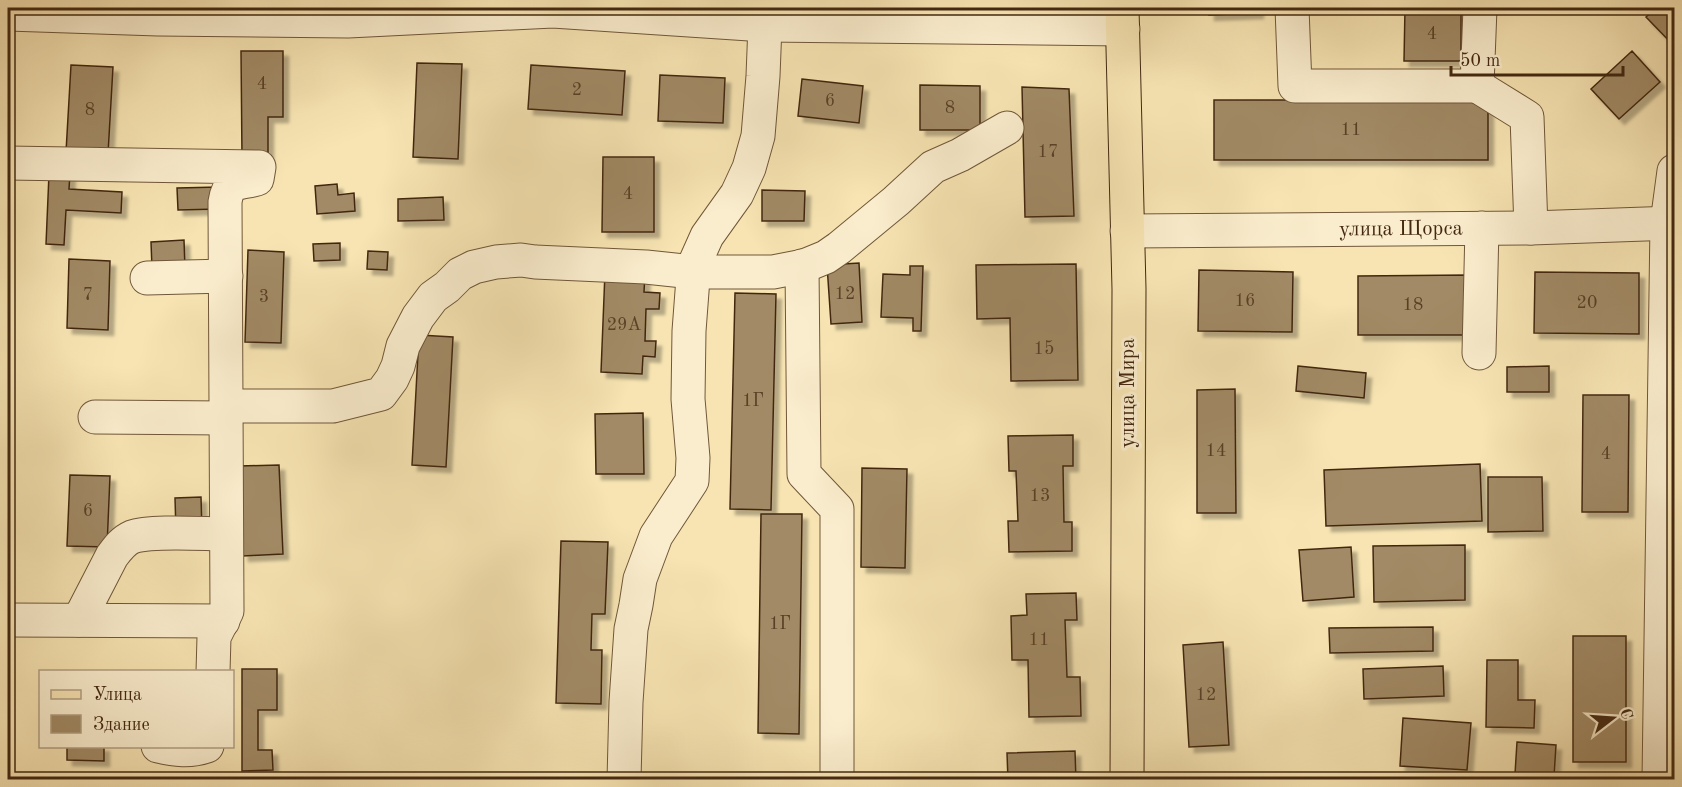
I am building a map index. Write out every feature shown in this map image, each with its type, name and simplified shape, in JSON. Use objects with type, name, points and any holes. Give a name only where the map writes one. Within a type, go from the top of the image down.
[{"type":"main road","name":"улица Мира","points":[[1123,18],[1129,288],[1127,780]]},
{"type":"street","points":[[1292,8],[1294,86],[1477,86],[1527,117],[1531,228]]},
{"type":"street","points":[[1477,86],[1480,8]]},
{"type":"street","points":[[8,14],[349,14],[553,9],[765,25],[993,17],[1123,18]]},
{"type":"street","points":[[624,780],[631,629],[640,579],[656,536],[692,481],[693,458],[688,399],[689,331],[694,265],[707,236],[737,194],[752,158],[758,136],[765,25]]},
{"type":"street","points":[[94,417],[333,406],[381,394],[392,379],[411,330],[433,297],[460,274],[474,267],[496,262],[521,260],[646,267],[693,273],[773,272],[802,266],[826,257],[839,248],[933,167],[960,155],[1006,128]]},
{"type":"street","points":[[8,163],[259,167],[257,178],[233,185],[227,190],[225,202],[227,611],[214,637],[213,670]]},
{"type":"street","points":[[1659,780],[1674,171]]},
{"type":"street","name":"улица Щорса","points":[[1127,231],[1531,228],[1671,223]]},
{"type":"street","points":[[1479,353],[1482,228]]},
{"type":"street","points":[[802,266],[804,474],[837,509],[837,780]]},
{"type":"street","points":[[147,278],[226,276]]},
{"type":"street","points":[[79,620],[112,556],[125,540],[140,535],[226,534]]},
{"type":"street","points":[[8,620],[223,621]]},
{"type":"street","points":[[165,748],[186,751],[204,748]]},
{"type":"building","points":[[1209,8],[1258,8],[1258,13],[1209,15]]},
{"type":"building","points":[[1405,8],[1461,8],[1461,61],[1404,61]]},
{"type":"building","points":[[1656,8],[1674,8],[1674,46],[1646,17]]},
{"type":"building","points":[[241,51],[283,51],[283,117],[268,117],[268,157],[242,157]]},
{"type":"building","points":[[1632,51],[1660,82],[1619,119],[1591,89]]},
{"type":"building","points":[[417,63],[462,64],[458,159],[413,157]]},
{"type":"building","points":[[71,65],[113,67],[108,154],[66,152]]},
{"type":"building","points":[[531,65],[625,71],[622,115],[528,109]]},
{"type":"building","points":[[660,75],[725,78],[723,123],[658,121]]},
{"type":"building","points":[[802,79],[863,86],[859,123],[798,116]]},
{"type":"building","points":[[920,85],[980,86],[980,130],[920,130]]},
{"type":"building","points":[[1022,87],[1069,89],[1074,216],[1025,217]]},
{"type":"building","points":[[1214,100],[1488,100],[1488,160],[1214,160]]},
{"type":"building","points":[[603,157],[654,157],[654,232],[602,232]]},
{"type":"building","points":[[49,174],[70,174],[69,189],[122,192],[121,213],[66,210],[64,245],[46,244]]},
{"type":"building","points":[[337,184],[338,195],[354,193],[355,211],[317,214],[315,186]]},
{"type":"building","points":[[219,187],[219,209],[178,210],[177,188]]},
{"type":"building","points":[[762,190],[805,191],[804,221],[762,221]]},
{"type":"building","points":[[443,197],[444,220],[398,221],[398,199]]},
{"type":"building","points":[[184,240],[185,268],[152,269],[151,242]]},
{"type":"building","points":[[340,243],[340,260],[314,261],[313,244]]},
{"type":"building","points":[[248,250],[284,252],[281,343],[245,342]]},
{"type":"building","points":[[368,251],[388,252],[387,270],[367,269]]},
{"type":"building","points":[[69,259],[110,261],[108,330],[67,328]]},
{"type":"building","points":[[859,263],[862,322],[831,324],[827,265]]},
{"type":"building","points":[[1076,264],[1078,380],[1011,381],[1010,318],[977,319],[976,265]]},
{"type":"building","points":[[910,266],[923,266],[921,331],[913,331],[913,318],[881,317],[883,274],[910,275]]},
{"type":"building","points":[[1199,270],[1293,272],[1292,332],[1198,331]]},
{"type":"building","points":[[605,272],[645,274],[644,292],[660,293],[659,309],[646,309],[645,341],[656,341],[655,357],[643,356],[642,374],[601,372]]},
{"type":"building","points":[[1535,272],[1639,273],[1639,334],[1534,333]]},
{"type":"building","points":[[1468,275],[1468,335],[1358,335],[1358,276]]},
{"type":"building","points":[[735,293],[776,294],[771,510],[730,509]]},
{"type":"building","points":[[419,335],[453,337],[446,467],[412,465]]},
{"type":"building","points":[[1298,366],[1366,373],[1364,398],[1296,391]]},
{"type":"building","points":[[1549,366],[1549,392],[1507,392],[1507,367]]},
{"type":"building","points":[[1235,389],[1236,513],[1197,513],[1197,390]]},
{"type":"building","points":[[1583,395],[1629,395],[1628,512],[1582,512]]},
{"type":"building","points":[[643,413],[644,474],[596,474],[595,414]]},
{"type":"building","points":[[1073,435],[1073,466],[1063,466],[1064,522],[1072,522],[1072,551],[1009,552],[1008,521],[1018,521],[1016,471],[1009,471],[1008,436]]},
{"type":"building","points":[[1480,464],[1482,521],[1326,526],[1324,470]]},
{"type":"building","points":[[279,465],[283,554],[243,556],[239,466]]},
{"type":"building","points":[[862,468],[907,469],[905,568],[861,567]]},
{"type":"building","points":[[70,475],[110,476],[107,547],[67,546]]},
{"type":"building","points":[[1488,477],[1542,477],[1543,531],[1488,532]]},
{"type":"building","points":[[201,497],[202,531],[176,532],[175,498]]},
{"type":"building","points":[[761,514],[802,514],[799,734],[758,733]]},
{"type":"building","points":[[561,541],[608,542],[605,614],[592,614],[591,650],[602,650],[601,704],[556,703]]},
{"type":"building","points":[[1465,545],[1465,600],[1374,602],[1373,546]]},
{"type":"building","points":[[1351,547],[1354,597],[1303,601],[1299,550]]},
{"type":"building","points":[[1076,593],[1077,620],[1065,620],[1067,677],[1080,677],[1081,716],[1029,717],[1028,660],[1012,660],[1011,616],[1027,615],[1026,594]]},
{"type":"building","points":[[1433,627],[1433,651],[1330,653],[1329,628]]},
{"type":"building","points":[[1573,636],[1626,636],[1626,762],[1573,762]]},
{"type":"building","points":[[1223,642],[1229,745],[1189,747],[1183,645]]},
{"type":"building","points":[[1487,660],[1518,660],[1518,700],[1535,700],[1534,728],[1486,727]]},
{"type":"building","points":[[1443,666],[1444,696],[1364,699],[1363,669]]},
{"type":"building","points":[[242,669],[277,669],[277,710],[258,710],[258,750],[272,750],[273,770],[242,771]]},
{"type":"building","points":[[1403,718],[1471,723],[1467,770],[1400,766]]},
{"type":"building","points":[[1517,742],[1556,745],[1554,777],[1515,774]]},
{"type":"building","points":[[67,748],[104,748],[104,761],[67,760]]},
{"type":"building","points":[[1075,751],[1076,780],[1008,780],[1007,753]]}]
